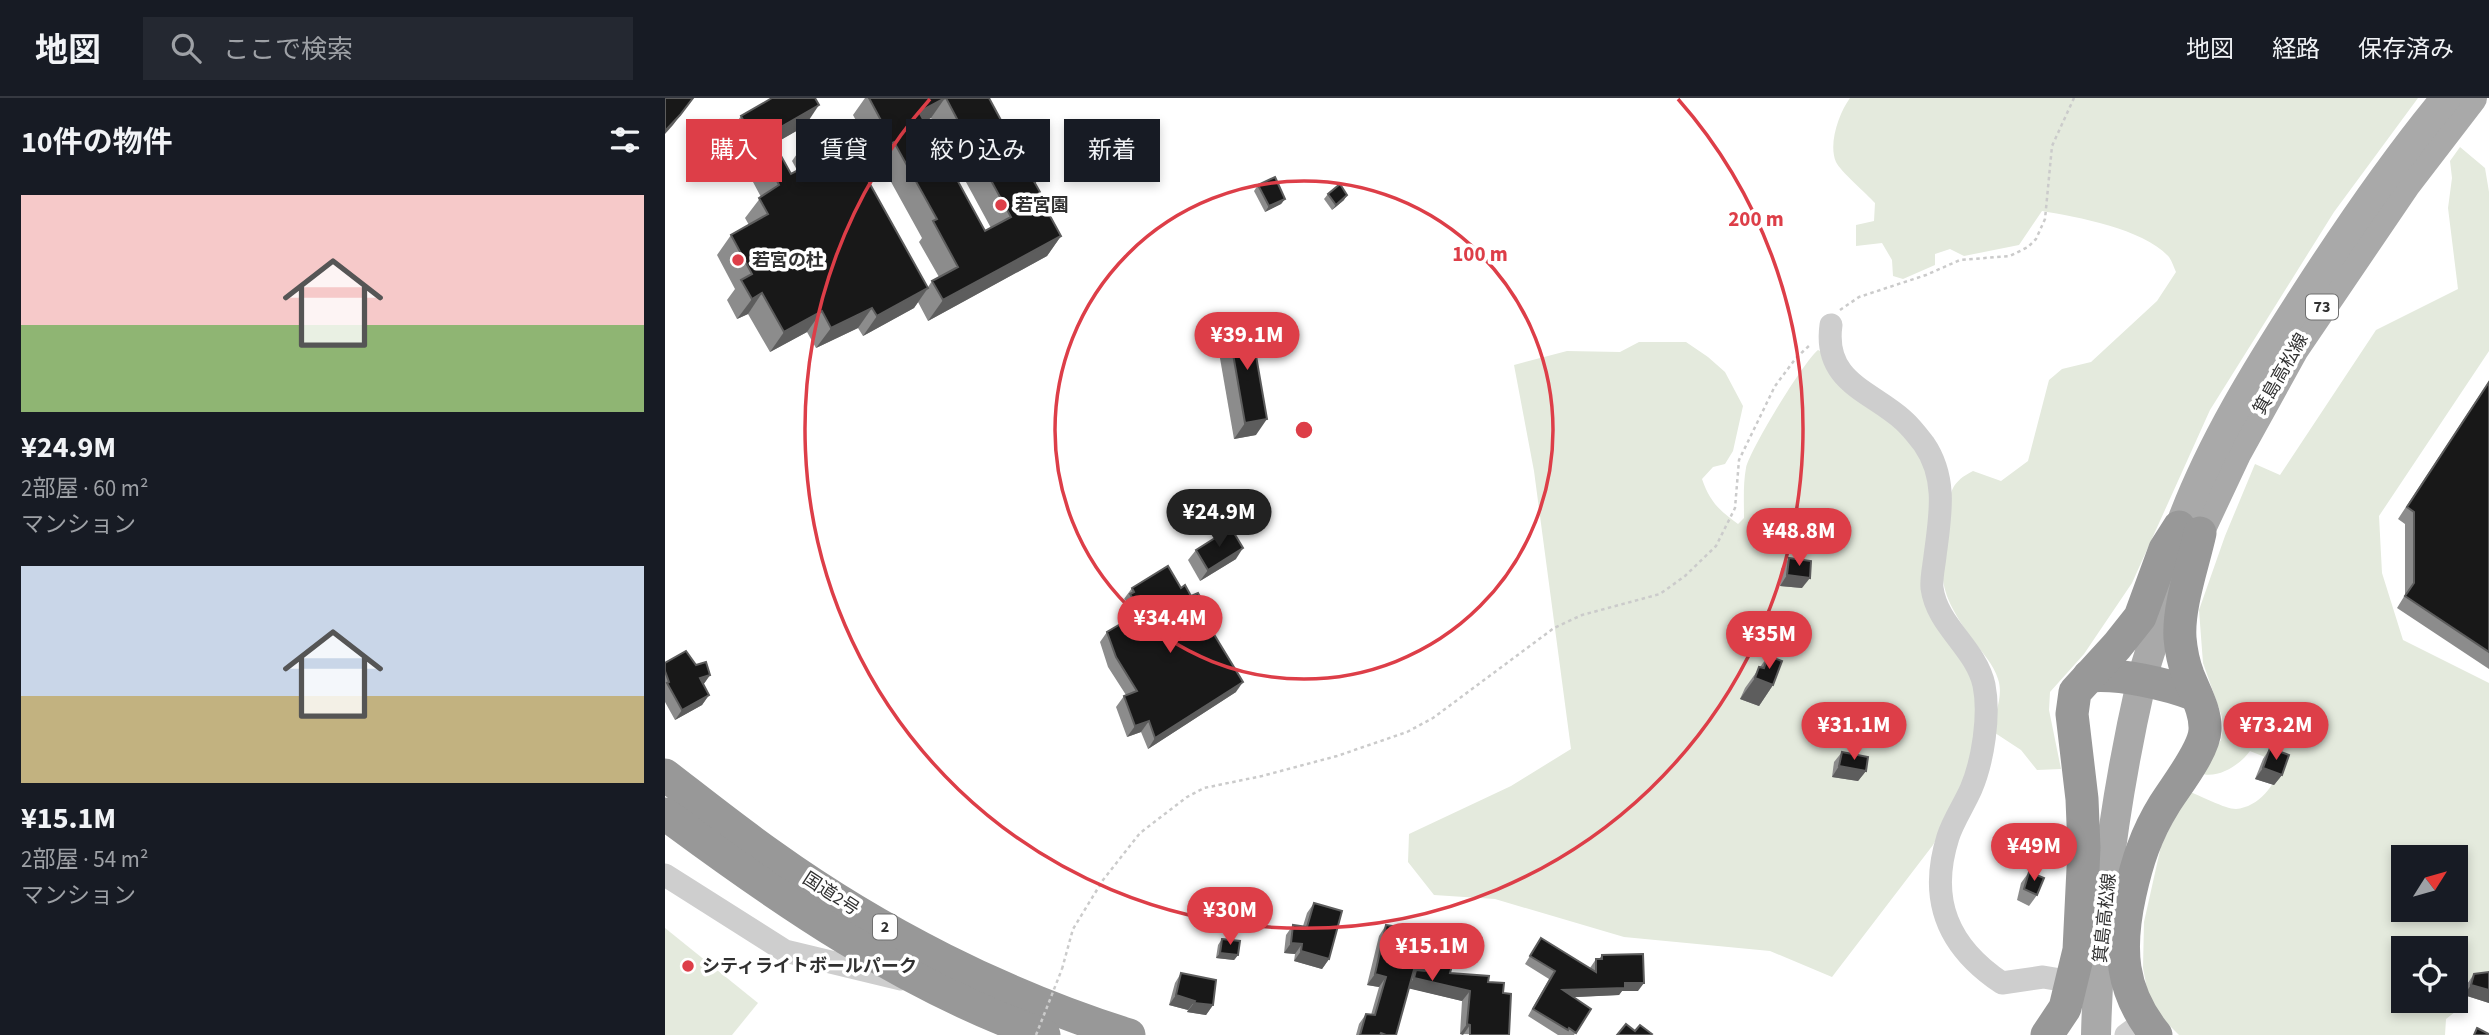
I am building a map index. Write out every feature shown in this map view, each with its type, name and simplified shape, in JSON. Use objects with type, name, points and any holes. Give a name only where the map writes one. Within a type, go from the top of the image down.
[{"type":"highway","points":[[2065,1015],[2079,950],[2084,848],[2082,799],[2072,714],[2075,692],[2140,617],[2165,549],[2190,530]]},
{"type":"highway","points":[[2142,1030],[2123,960],[2124,922],[2137,862],[2146,836],[2205,733],[2204,714],[2186,671],[2180,637],[2190,530]]},
{"type":"highway","points":[[2089,677],[2102,675],[2141,681],[2196,695]]},
{"type":"highway","name":"国道2号","points":[[665,775],[773,857],[867,917],[929,952],[1025,996],[1129,1035]]},
{"type":"highway","name":"国道2号","points":[[665,814],[756,881],[864,949],[997,1019],[1044,1035]]},
{"type":"main road","name":"箕島高松線","points":[[2096,1035],[2097,991],[2118,792],[2141,681],[2215,446],[2243,392],[2375,189],[2446,98]]},
{"type":"main road","name":"箕島高松線","points":[[2190,530],[2294,349],[2406,184],[2472,98]]},
{"type":"street","points":[[1831,325],[1829,341],[1845,377],[1861,392],[1901,418],[1932,457],[1943,496],[1932,586],[1936,607],[1973,658],[1983,682],[1987,705],[1983,743],[1972,786],[1948,836],[1939,887],[1943,912],[1971,959],[2002,983],[2043,977],[2065,1015]]},
{"type":"street","points":[[665,875],[785,951],[925,983]]},
{"type":"path","points":[[1036,1035],[1062,969],[1073,929],[1103,880],[1140,833],[1187,797],[1204,788],[1338,756],[1407,732],[1433,718],[1554,628],[1582,615],[1660,594],[1685,576],[1716,546],[1735,508],[1739,460],[1775,386],[1796,358],[1831,325],[1846,303],[1960,260],[2010,256],[2028,247],[2036,239],[2045,219],[2052,146],[2074,98]]},
{"type":"shaded area","points":[[1850,98],[2418,98],[2334,212],[2210,410],[2132,583],[2084,654],[2050,692],[2049,710],[2061,769],[2037,770],[2021,750],[1992,731],[1999,699],[1998,679],[1952,608],[1943,582],[1943,555],[1950,496],[1959,480],[1973,471],[2001,481],[2028,461],[2049,380],[2062,369],[2091,362],[2157,301],[2176,272],[2169,257],[2144,239],[2110,226],[2042,211],[2019,245],[1964,256],[1950,249],[1935,254],[1935,265],[1903,279],[1893,276],[1892,260],[1882,243],[1856,246],[1856,225],[1874,221],[1875,203],[1843,171],[1834,155],[1836,129]]},
{"type":"shaded area","points":[[2460,147],[2485,168],[2489,192],[2489,351],[2379,516],[2382,573],[2403,640],[2489,683],[2489,975],[2468,982],[2468,936],[2391,936],[2391,1013],[2454,1013],[2446,1019],[2445,1035],[2179,1035],[2163,1019],[2148,994],[2143,968],[2144,922],[2161,846],[2188,791],[2225,807],[2244,807],[2265,794],[2282,764],[2250,751],[2227,770],[2206,775],[2199,773],[2221,740],[2223,728],[2222,717],[2203,663],[2199,610],[2225,536],[2255,464],[2280,475],[2376,330],[2458,289],[2448,208],[2452,178],[2450,161]]},
{"type":"shaded area","points":[[1639,342],[1686,342],[1725,372],[1743,406],[1733,451],[1725,464],[1713,467],[1702,479],[1716,505],[1738,524],[1744,518],[1744,480],[1749,458],[1790,388],[1818,350],[1896,422],[1931,473],[1926,587],[1975,681],[1978,738],[1962,794],[1933,845],[1832,977],[1770,951],[1624,937],[1495,899],[1434,895],[1408,862],[1409,834],[1511,786],[1571,749],[1534,471],[1514,365],[1567,351],[1620,352]]},
{"type":"shaded area","name":"シティライトボールパーク","points":[[665,928],[758,1003],[732,1035],[665,1035]]},
{"type":"building","points":[[665,98],[693,98],[665,131]]},
{"type":"building","points":[[772,98],[815,98],[819,105],[782,126],[782,119],[743,119],[741,116]]},
{"type":"building","points":[[869,98],[945,98],[919,112],[923,119],[906,119],[906,163],[894,142],[892,143],[892,119],[880,119]]},
{"type":"building","points":[[946,98],[989,98],[1000,119],[957,119]]},
{"type":"building","name":"若宮の杜","points":[[782,158],[791,174],[796,171],[796,182],[869,182],[928,288],[877,316],[872,308],[831,328],[822,311],[784,332],[762,293],[752,299],[741,280],[752,274],[731,235],[768,214],[759,198],[779,185],[778,182],[782,182]]},
{"type":"building","points":[[1275,177],[1285,199],[1269,206],[1258,185]]},
{"type":"building","points":[[916,182],[958,182],[985,231],[1011,217],[992,182],[1034,182],[1061,236],[943,300],[932,281],[958,267],[933,221],[937,219]]},
{"type":"building","points":[[1340,184],[1347,195],[1336,205],[1328,194]]},
{"type":"building","points":[[1250,321],[1267,419],[1245,423],[1228,325]]},
{"type":"building","points":[[2489,382],[2489,652],[2405,596],[2414,583],[2414,512],[2407,507]]},
{"type":"building","points":[[1231,528],[1243,548],[1208,570],[1196,550]]},
{"type":"building","points":[[1789,558],[1811,561],[1810,578],[1787,575]]},
{"type":"building","points":[[1168,566],[1181,588],[1185,585],[1191,596],[1198,593],[1207,609],[1201,613],[1243,682],[1155,738],[1149,721],[1135,726],[1124,696],[1137,691],[1116,657],[1107,632],[1141,612],[1130,594],[1134,592],[1132,588]]},
{"type":"building","points":[[686,651],[696,665],[706,662],[710,675],[700,678],[709,695],[682,710],[667,683],[665,663]]},
{"type":"building","points":[[1768,656],[1782,661],[1773,685],[1755,678],[1759,667],[1764,668]]},
{"type":"building","points":[[2270,748],[2289,755],[2282,775],[2263,768]]},
{"type":"building","points":[[1842,752],[1868,757],[1866,771],[1839,766]]},
{"type":"building","points":[[2029,872],[2044,878],[2037,895],[2024,889]]},
{"type":"building","points":[[1314,903],[1342,911],[1329,959],[1301,951],[1302,944],[1291,943],[1293,925],[1307,927]]},
{"type":"building","points":[[1386,925],[1459,940],[1450,973],[1489,976],[1488,982],[1504,983],[1503,993],[1511,994],[1509,1035],[1470,1035],[1470,1025],[1467,1024],[1470,991],[1414,978],[1416,970],[1425,971],[1426,968],[1415,966],[1396,1035],[1360,1035],[1366,1014],[1375,1015],[1386,977],[1375,974]]},
{"type":"building","points":[[1541,938],[1596,972],[1596,959],[1602,959],[1602,955],[1643,954],[1644,983],[1625,983],[1625,988],[1563,990],[1591,1009],[1576,1033],[1569,1028],[1568,1030],[1533,1009],[1555,971],[1530,956]]},
{"type":"building","points":[[1222,939],[1240,941],[1238,955],[1220,953]]},
{"type":"building","points":[[2489,972],[2489,990],[2471,985],[2474,974]]},
{"type":"building","points":[[1181,973],[1216,980],[1213,1005],[1194,1003],[1195,1001],[1176,995]]},
{"type":"building","points":[[1626,1024],[1635,1031],[1640,1025],[1652,1034],[1617,1035]]},
{"type":"building","points":[[2477,1028],[2489,1034],[2489,1035],[2474,1035]]},
{"type":"place","name":"若宮園","points":[[1001,205]]},
{"type":"place","name":"若宮の杜","points":[[738,260]]},
{"type":"place","name":"シティライトボールパーク","points":[[688,966]]}]
